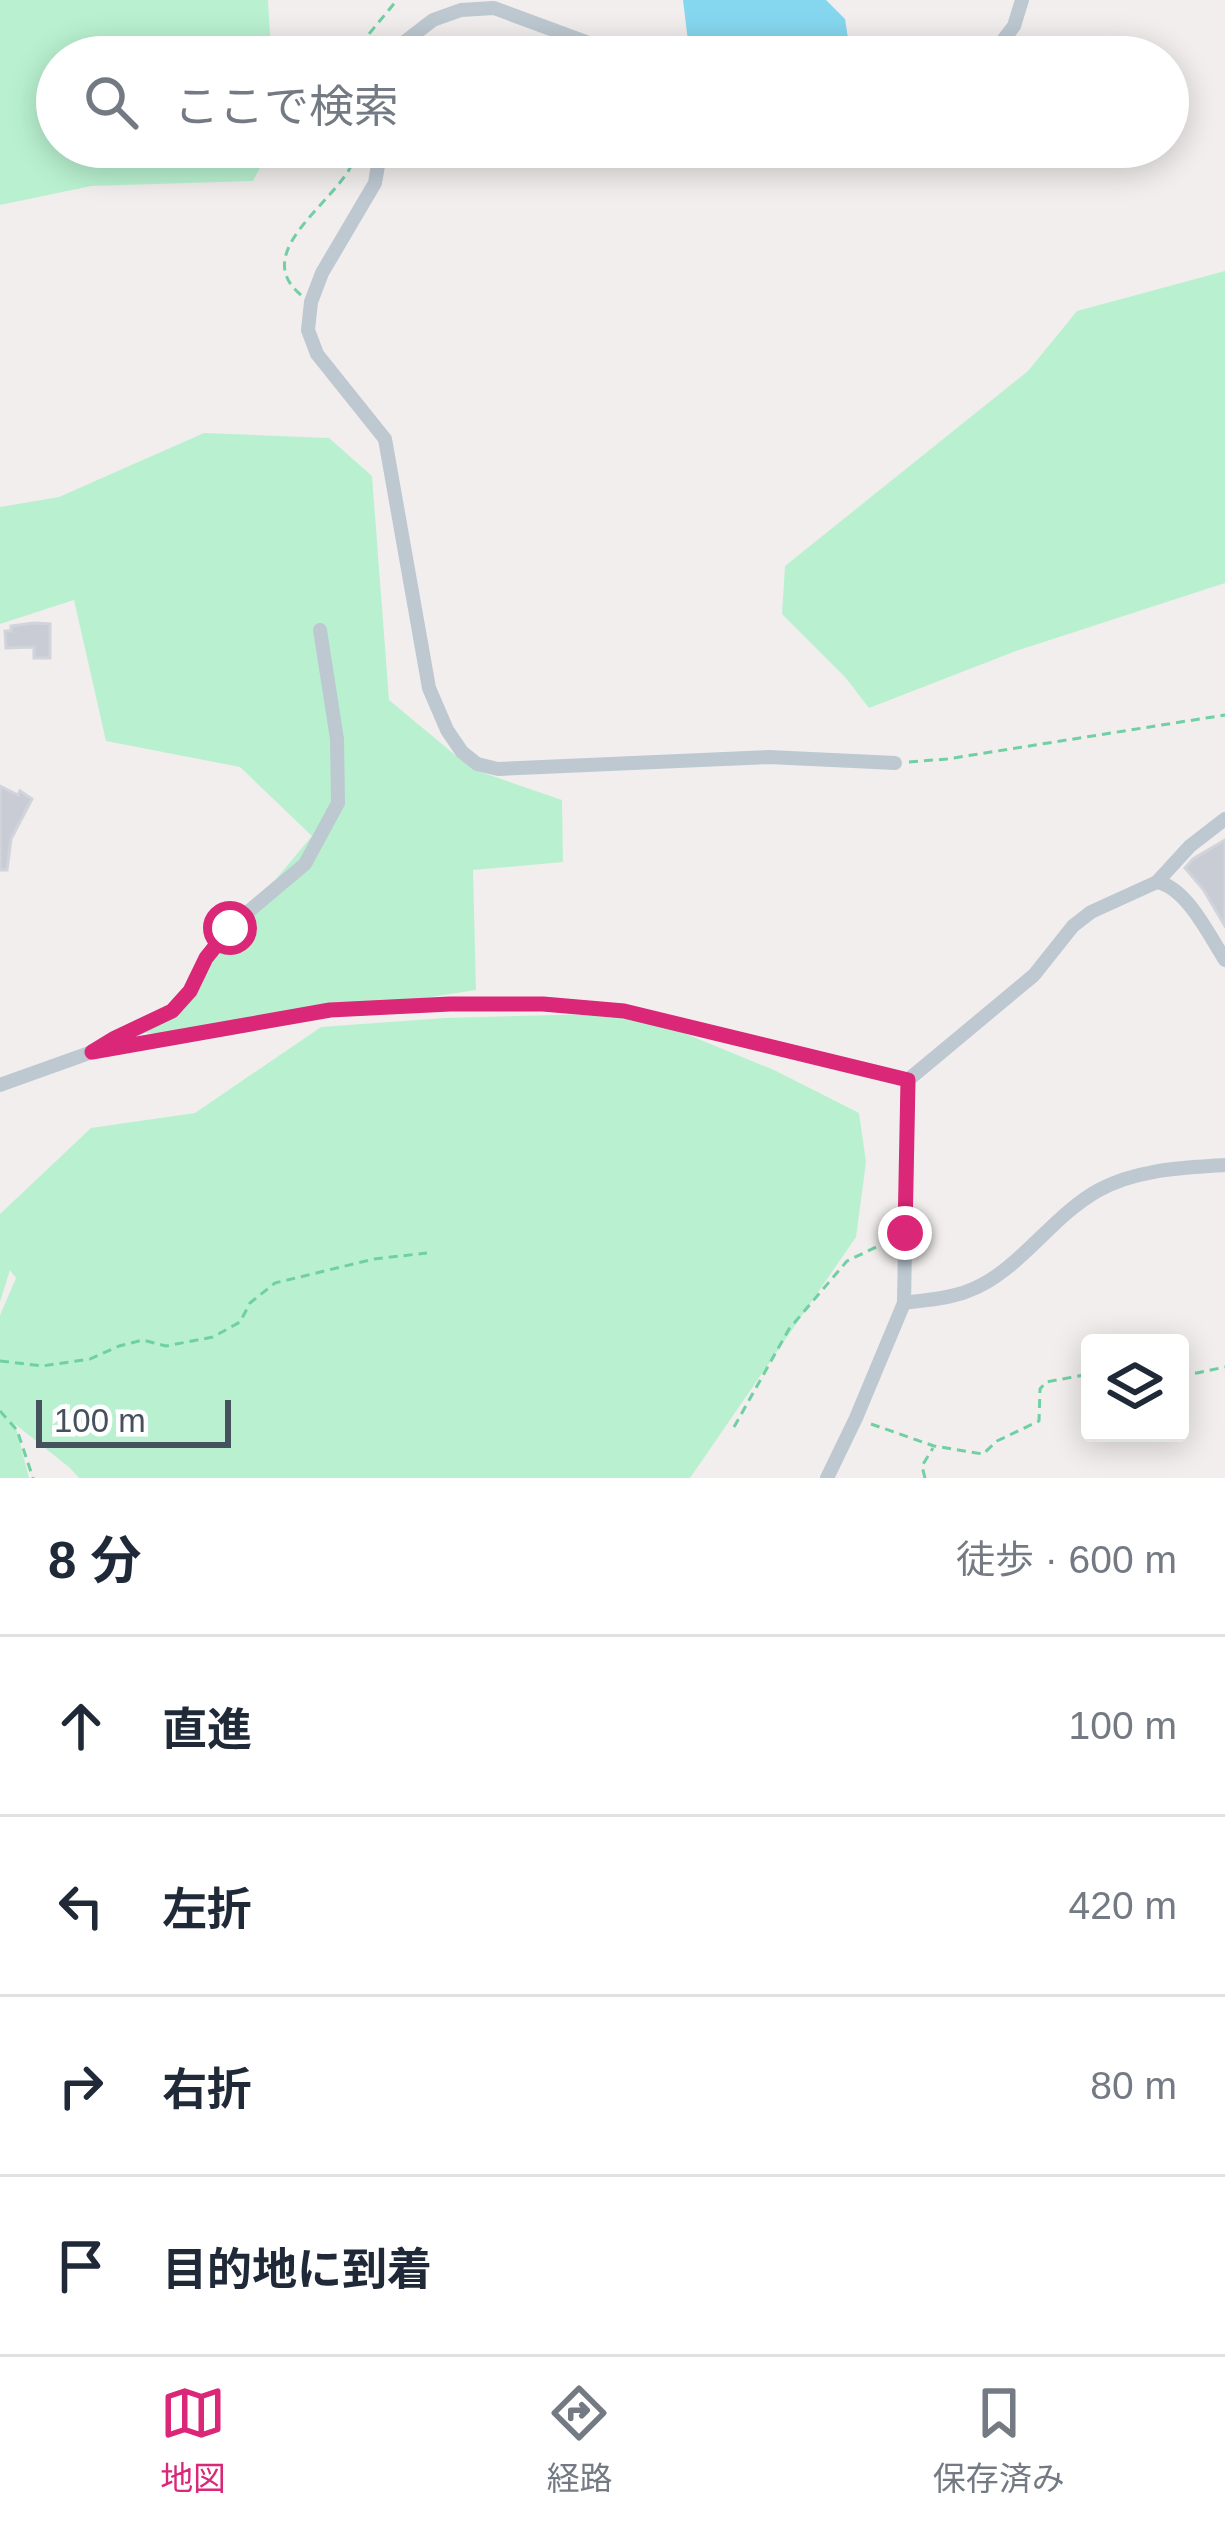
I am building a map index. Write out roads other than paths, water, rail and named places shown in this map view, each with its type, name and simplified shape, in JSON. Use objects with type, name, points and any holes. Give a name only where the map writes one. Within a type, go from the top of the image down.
[{"type":"street","points":[[1006,36],[1022,0]]},
{"type":"street","points":[[412,36],[433,20],[461,10],[494,8],[570,36]]},
{"type":"street","points":[[378,168],[375,183],[322,273],[311,302],[308,330],[316,354],[386,439],[429,688],[446,730],[462,752],[476,764],[498,769],[769,757],[895,763]]},
{"type":"street","points":[[92,1052],[172,1011],[230,928],[304,864],[338,803],[337,740],[320,631]]},
{"type":"street","points":[[827,1478],[904,1303],[908,1080],[1034,975],[1073,926],[1091,912],[1157,882],[1190,846],[1225,819]]},
{"type":"street","points":[[1157,882],[1181,894],[1225,960]]},
{"type":"street","points":[[0,1085],[92,1052],[330,1010],[450,1004],[543,1004],[624,1011],[908,1080]]},
{"type":"street","points":[[904,1303],[968,1292],[1000,1274],[1072,1207],[1123,1178],[1225,1165]]},
{"type":"water","points":[[683,0],[826,0],[845,19],[848,36],[687,36]]}]
